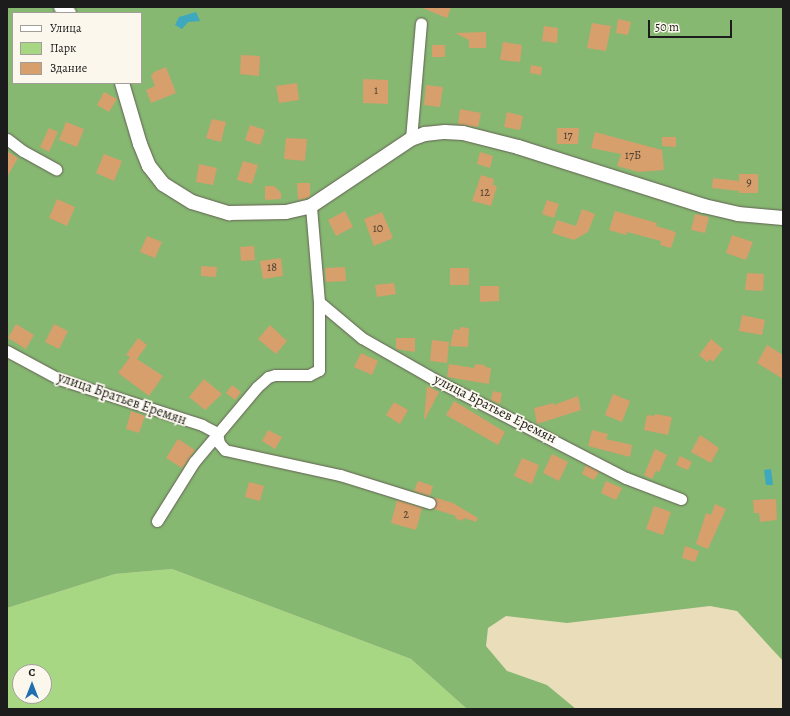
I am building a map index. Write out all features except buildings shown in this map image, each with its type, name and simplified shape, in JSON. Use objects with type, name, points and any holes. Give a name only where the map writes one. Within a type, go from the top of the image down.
[{"type":"street","points":[[411,139],[421,23]]},
{"type":"street","points":[[122,84],[133,114],[140,144],[149,166],[163,184],[192,202],[229,213],[259,214],[311,206],[411,139],[425,134],[463,133],[518,147],[704,206],[738,214],[783,218]]},
{"type":"street","points":[[7,139],[23,151],[56,169]]},
{"type":"street","points":[[157,521],[194,462],[217,432],[268,377],[309,375],[319,370],[319,302],[311,206]]},
{"type":"street","name":"улица Братьев Еремян","points":[[319,302],[362,338],[434,379],[626,478],[681,499]]},
{"type":"street","name":"улица Братьев Еремян","points":[[7,351],[59,379],[217,432]]},
{"type":"street","points":[[217,432],[219,443],[225,450],[340,475],[430,503]]},
{"type":"green space","points":[[7,7],[783,7],[783,661],[737,611],[710,606],[567,623],[506,616],[488,628],[486,646],[507,671],[547,685],[576,709],[467,709],[411,659],[172,569],[115,574],[7,608]]},
{"type":"green space","points":[[172,569],[411,659],[467,709],[7,709],[7,608],[115,574]]},
{"type":"water","points":[[196,12],[200,21],[188,22],[182,29],[175,25],[179,17]]},
{"type":"water","points":[[771,469],[773,485],[766,485],[764,470]]}]
